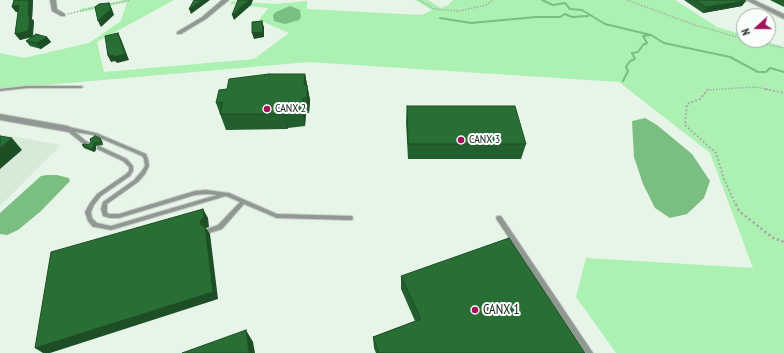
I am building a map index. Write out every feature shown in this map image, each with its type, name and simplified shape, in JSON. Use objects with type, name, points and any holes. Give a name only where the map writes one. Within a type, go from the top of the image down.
[{"type":"street","points":[[53,0],[54,10],[63,15]]},
{"type":"street","points":[[179,33],[204,18],[226,0]]},
{"type":"street","points":[[749,0],[784,18]]},
{"type":"street","points":[[0,117],[68,129]]},
{"type":"lane","points":[[0,90],[27,87],[81,88]]},
{"type":"lane","points":[[68,129],[84,142],[90,144]]},
{"type":"lane","points":[[68,129],[94,134],[144,155],[146,159],[146,166],[143,173],[105,203],[105,214],[110,216],[119,216],[195,192],[227,194],[277,216],[350,218]]},
{"type":"lane","points":[[99,148],[125,160],[131,166],[131,171],[128,175],[99,195],[92,204],[88,212],[94,225],[111,228],[227,194]]},
{"type":"lane","points":[[210,231],[220,227],[244,201]]},
{"type":"lane","points":[[499,218],[590,353]]},
{"type":"path","points":[[63,15],[130,0]]},
{"type":"path","points":[[420,0],[434,9],[459,11],[486,5],[493,0]]},
{"type":"path","points":[[627,0],[695,26],[736,37]]},
{"type":"path","points":[[784,93],[756,87],[708,89],[700,99],[687,104],[685,125],[716,153],[724,179],[739,211],[773,238],[784,242]]},
{"type":"shaded area","points":[[124,0],[174,0],[97,42],[104,72],[254,59],[289,33],[259,20],[268,8],[230,4],[232,1],[274,4],[307,1],[307,9],[422,15],[432,10],[415,0],[428,0],[441,8],[448,5],[453,0],[675,0],[717,27],[736,33],[736,48],[776,48],[776,45],[784,47],[784,353],[616,353],[576,297],[586,258],[753,268],[710,153],[619,82],[309,62],[0,89],[0,53],[24,58],[89,43],[121,21],[127,2],[81,12],[80,9]]},
{"type":"shaded area","points":[[290,6],[300,10],[301,17],[299,20],[285,24],[274,21],[273,15],[276,12]]},
{"type":"shaded area","points":[[645,118],[657,125],[692,154],[710,181],[704,198],[687,214],[670,218],[655,208],[643,184],[634,157],[632,121]]},
{"type":"shaded area","points":[[0,134],[61,145],[0,206]]},
{"type":"shaded area","points":[[57,175],[69,178],[70,181],[41,211],[18,230],[7,235],[0,234],[0,213],[41,176]]},
{"type":"building","points":[[14,0],[29,0],[28,16],[30,16],[28,31],[15,34],[19,5],[12,7]]},
{"type":"building","points":[[194,0],[202,0],[189,9]]},
{"type":"building","points":[[238,0],[249,0],[232,15]]},
{"type":"building","points":[[695,0],[744,0],[746,1],[706,7]]},
{"type":"building","points":[[109,3],[111,9],[98,21],[95,7],[99,4]]},
{"type":"building","points":[[262,21],[263,32],[252,33],[252,22]]},
{"type":"building","points":[[118,33],[125,54],[113,57],[113,55],[108,56],[105,36]]},
{"type":"building","points":[[36,34],[47,37],[37,43],[26,41]]},
{"type":"building","points":[[269,74],[305,74],[304,85],[307,85],[307,98],[303,98],[302,111],[284,112],[284,114],[220,114],[223,102],[216,103],[219,90],[227,89],[229,79]]},
{"type":"building","points":[[407,106],[515,106],[526,144],[408,144]]},
{"type":"building","points":[[0,136],[12,138],[0,148]]},
{"type":"building","points":[[95,136],[100,138],[101,142],[94,143],[94,147],[91,149],[82,145],[89,145],[91,142],[90,139]]},
{"type":"building","points":[[203,209],[204,218],[200,223],[202,226],[205,226],[213,292],[35,348],[51,252]]},
{"type":"building","name":"CANX 1","points":[[509,238],[585,353],[379,353],[373,337],[421,319],[401,276]]},
{"type":"building","points":[[246,330],[249,353],[182,353]]},
{"type":"waterway","points":[[542,0],[553,5],[565,3],[570,9],[582,10],[605,24],[651,35],[664,43],[730,57],[758,72],[766,72],[770,68],[784,72]]},
{"type":"waterway","points":[[440,18],[471,23],[536,17],[560,17],[565,14],[572,17],[588,16]]},
{"type":"waterway","points":[[623,81],[628,71],[626,67],[630,61],[635,59],[632,53],[638,52],[643,45],[647,43],[643,36],[650,35]]},
{"type":"place","name":"CANX 2","points":[[267,109]]},
{"type":"place","name":"CANX 3","points":[[461,140]]},
{"type":"place","name":"CANX 1","points":[[475,310]]}]
